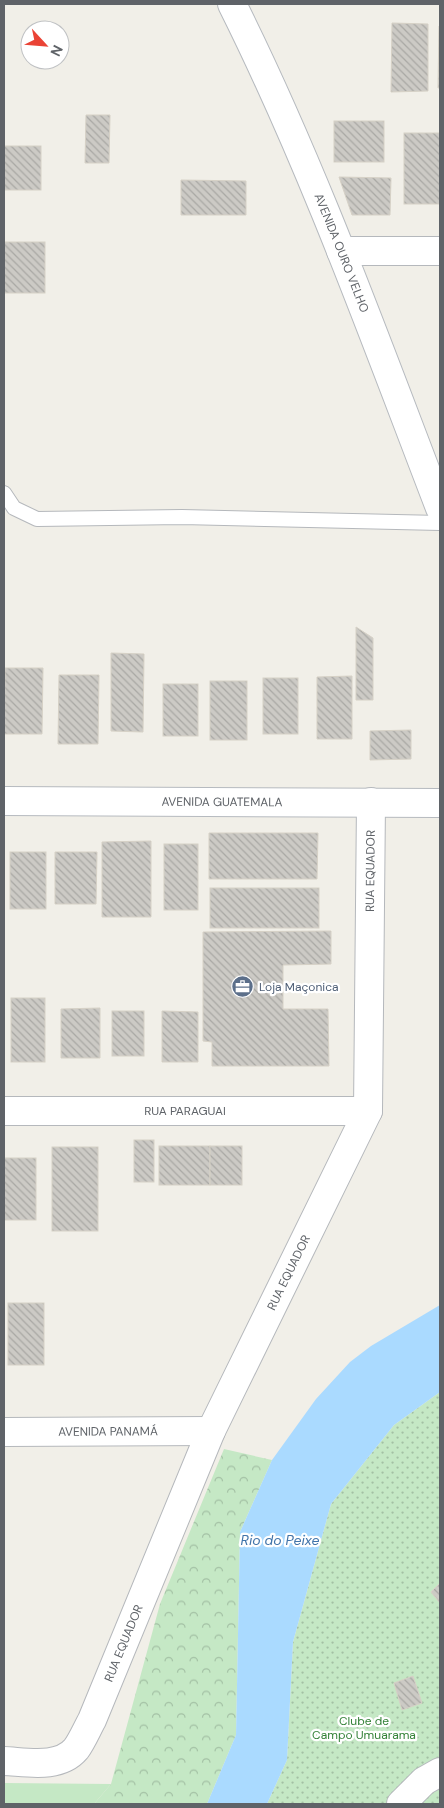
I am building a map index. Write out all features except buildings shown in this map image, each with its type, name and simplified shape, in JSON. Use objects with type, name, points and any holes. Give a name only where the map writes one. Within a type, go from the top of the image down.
[{"type":"street","name":"AVENIDA OURO VELHO","points":[[232,4],[260,60],[341,251],[440,508]]},
{"type":"street","points":[[341,251],[440,252]]},
{"type":"street","name":"AVENIDA GUATEMALA","points":[[4,800],[440,803]]},
{"type":"street","name":"RUA EQUADOR","points":[[4,1762],[43,1763],[64,1759],[76,1748],[92,1720],[211,1431],[368,1111],[371,802]]},
{"type":"street","name":"RUA PARAGUAI","points":[[4,1111],[368,1111]]},
{"type":"street","name":"AVENIDA PANAMÁ","points":[[4,1432],[211,1431]]},
{"type":"street","points":[[401,1804],[424,1781],[440,1772]]},
{"type":"lane","points":[[4,492],[14,508],[37,519],[182,517],[440,523]]},
{"type":"green space","name":"Clube de Campo Umuarama","points":[[440,1392],[440,1804],[267,1804],[287,1760],[293,1642],[331,1504],[394,1425]]},
{"type":"green space","points":[[224,1449],[272,1460],[240,1532],[236,1735],[207,1804],[94,1804],[111,1784],[160,1604]]},
{"type":"green space","points":[[4,1783],[111,1784],[94,1804],[4,1804]]},
{"type":"water","name":"Rio do Peixe","points":[[440,1305],[440,1392],[394,1425],[331,1504],[293,1642],[287,1760],[267,1804],[207,1804],[236,1735],[240,1532],[272,1460],[316,1399],[350,1362],[371,1346]]},
{"type":"place","name":"Loja Maçonica","points":[[243,987]]}]
